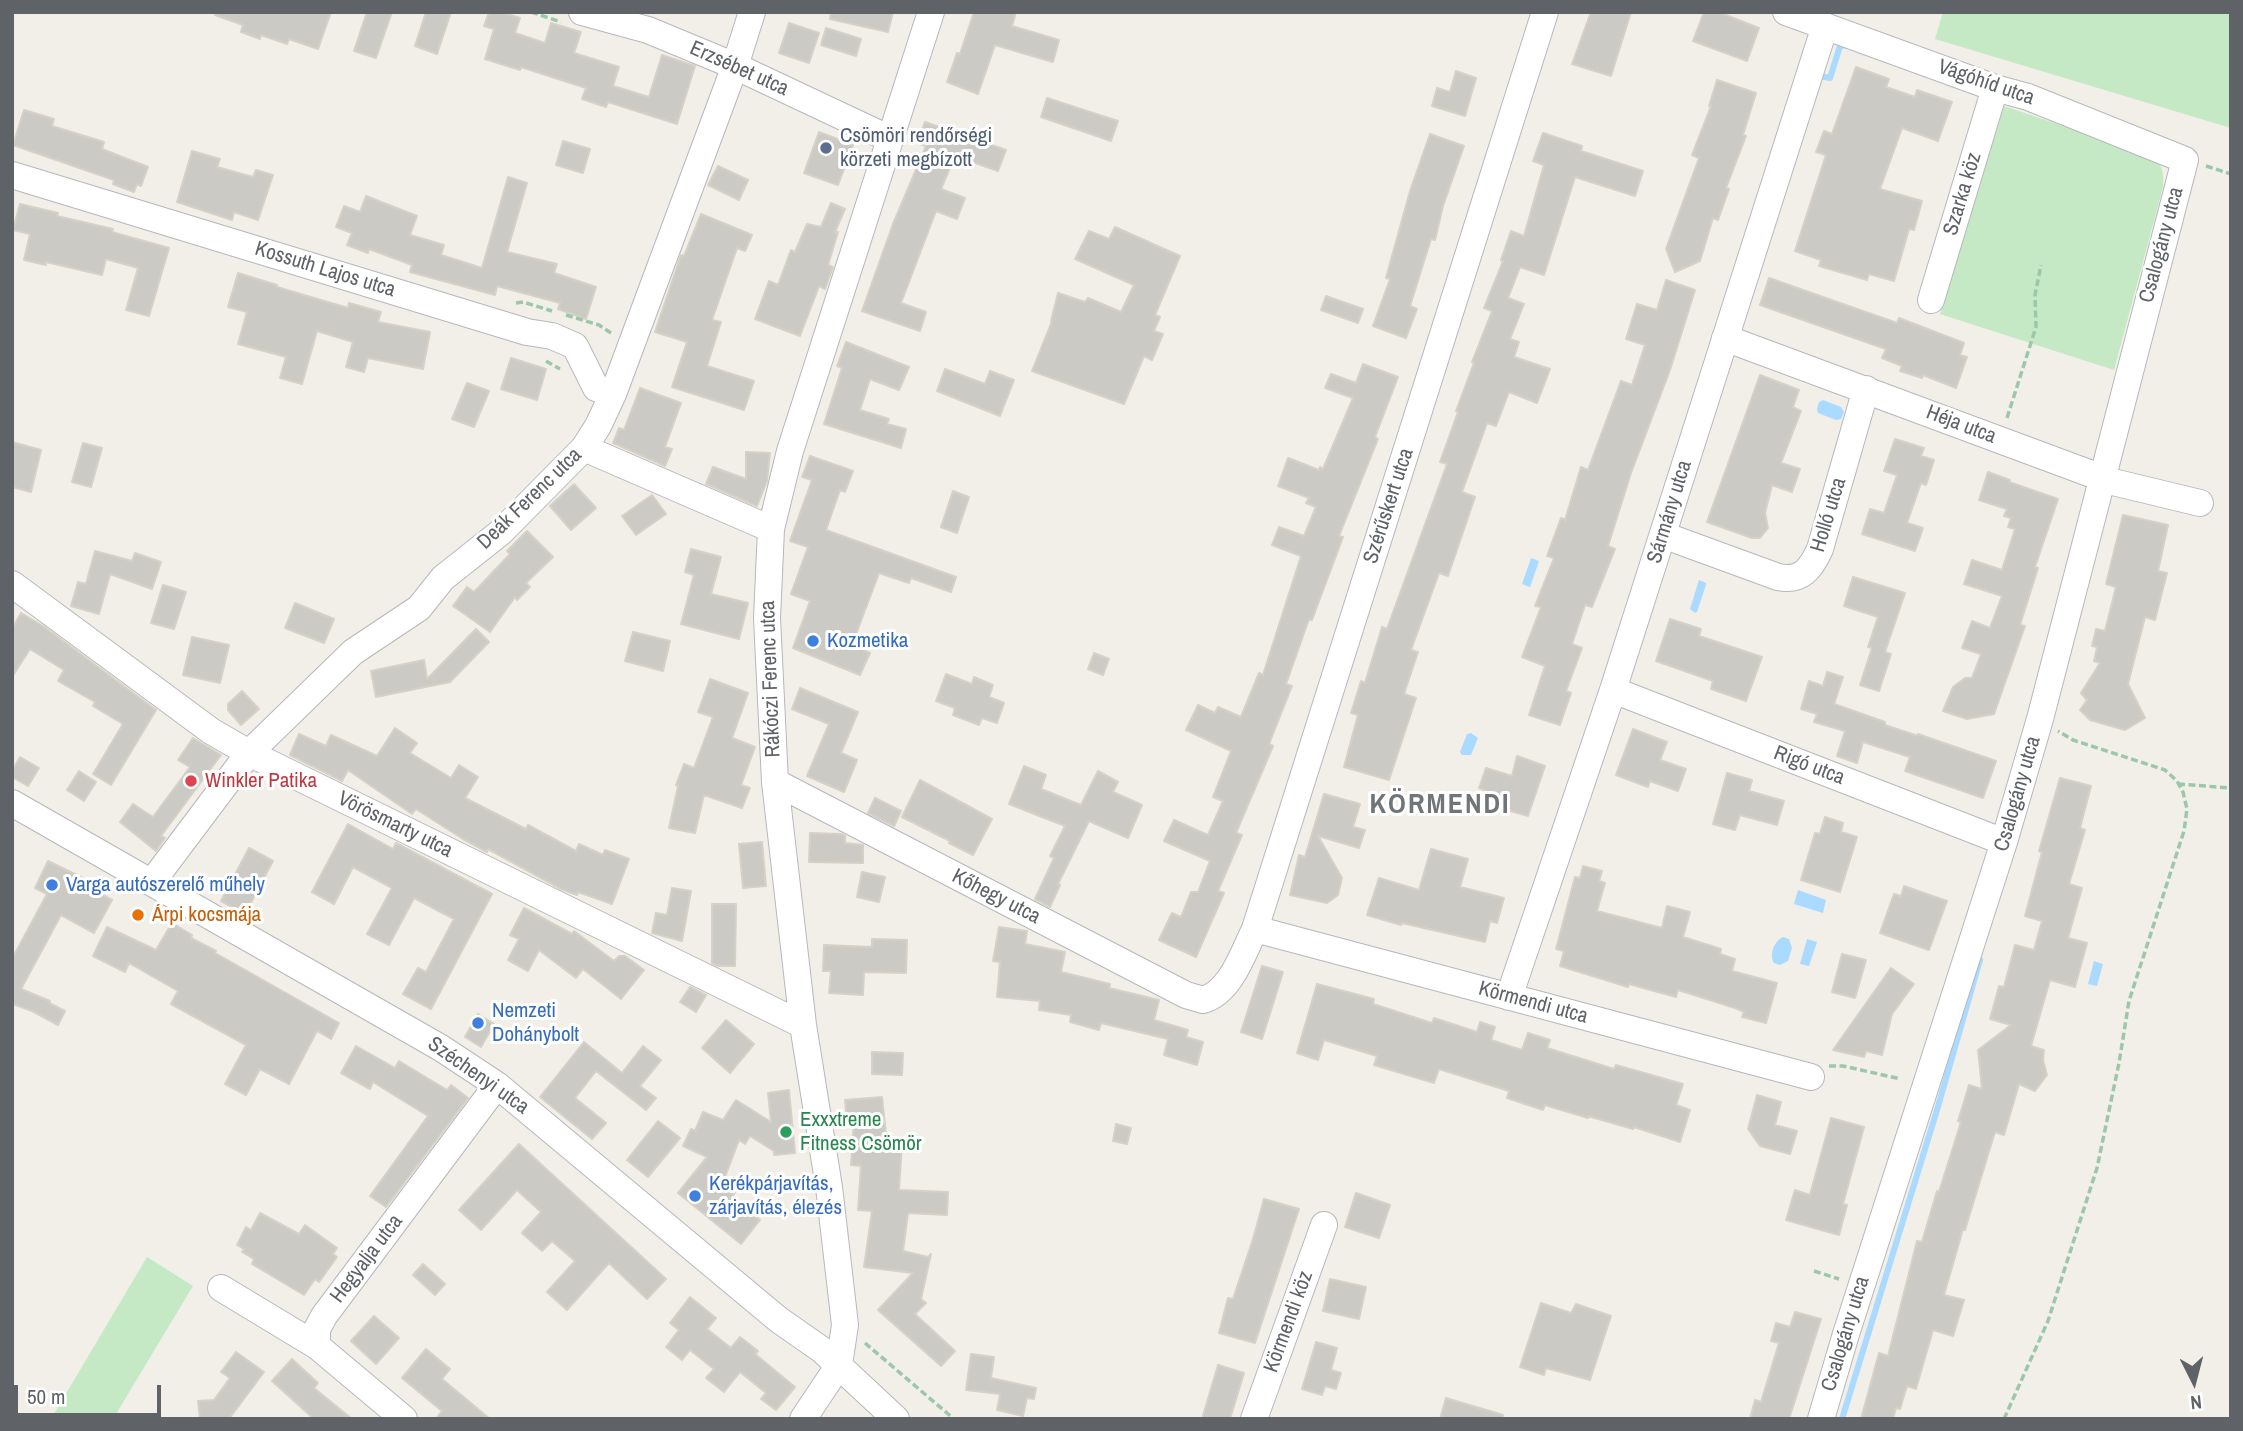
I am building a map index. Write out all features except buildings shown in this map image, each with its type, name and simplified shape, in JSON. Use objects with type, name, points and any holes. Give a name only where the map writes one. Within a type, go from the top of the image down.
[{"type":"street","name":"Erzsébet utca","points":[[582,12],[648,30],[734,66],[890,139]]},
{"type":"street","name":"Deák Ferenc utca","points":[[152,882],[249,753],[353,652],[419,608],[443,578],[501,532],[584,448],[613,394],[752,12]]},
{"type":"street","name":"Rákóczi Ferenc utca","points":[[839,1365],[845,1325],[829,1187],[803,1025],[775,782],[767,618],[771,529],[790,452],[930,12]]},
{"type":"street","name":"Szérűskert utca","points":[[1218,993],[1234,972],[1255,929],[1545,12]]},
{"type":"street","name":"Vágóhíd utca","points":[[1786,12],[1995,88],[2028,97],[2185,160]]},
{"type":"street","name":"Sármány utca","points":[[1509,997],[1613,690],[1825,26]]},
{"type":"street","name":"Szarka köz","points":[[1931,300],[1995,88]]},
{"type":"street","name":"Csalogány utca","points":[[1821,1419],[2004,842],[2040,719],[2185,160]]},
{"type":"street","name":"Kossuth Lajos utca","points":[[12,175],[527,332],[552,336],[575,346],[596,388],[613,394]]},
{"type":"street","name":"Héja utca","points":[[1725,338],[2102,478],[2200,503]]},
{"type":"street","name":"Holló utca","points":[[1663,535],[1778,577],[1795,578],[1808,571],[1820,548],[1866,389]]},
{"type":"street","points":[[584,448],[771,529]]},
{"type":"street","name":"Vörösmarty utca","points":[[12,584],[211,731],[249,753],[803,1025]]},
{"type":"street","name":"Rigó utca","points":[[1613,690],[2004,842]]},
{"type":"street","name":"Kőhegy utca","points":[[775,782],[1193,998],[1203,1000],[1218,993]]},
{"type":"street","name":"Széchenyi utca","points":[[12,803],[441,1048],[497,1086],[779,1320],[822,1349],[896,1419]]},
{"type":"street","name":"Körmendi utca","points":[[1255,929],[1811,1077]]},
{"type":"street","name":"Hegyalja utca","points":[[317,1346],[317,1329],[324,1316],[497,1086]]},
{"type":"street","name":"Körmendi köz","points":[[1254,1419],[1324,1225]]},
{"type":"street","points":[[221,1287],[317,1346],[404,1419]]},
{"type":"street","points":[[803,1419],[839,1365]]},
{"type":"path","points":[[1999,439],[2004,432],[2036,327],[2035,296],[2041,265]]},
{"type":"path","points":[[2004,1419],[2048,1321],[2097,1168],[2130,1001],[2184,831],[2187,809],[2183,792],[2165,770],[2073,740],[2040,719]]},
{"type":"path","points":[[2178,784],[2231,789]]},
{"type":"path","points":[[1811,1077],[1821,1066],[1843,1066],[1901,1079]]},
{"type":"path","points":[[845,1325],[954,1419]]},
{"type":"green space","points":[[1943,12],[2231,12],[2231,128],[1935,39]]},
{"type":"green space","points":[[2004,106],[2155,157],[2161,168],[2163,187],[2114,370],[1940,314]]},
{"type":"green space","points":[[147,1257],[193,1286],[113,1419],[51,1419]]},
{"type":"water","points":[[1823,400],[1841,407],[1844,412],[1841,419],[1836,420],[1818,413],[1819,402]]},
{"type":"water","points":[[1531,558],[1539,561],[1530,587],[1522,584]]},
{"type":"water","points":[[1699,580],[1706,585],[1695,613],[1690,609]]},
{"type":"water","points":[[1471,733],[1478,738],[1471,755],[1462,755],[1460,752],[1467,734]]},
{"type":"water","points":[[1798,890],[1826,900],[1823,913],[1794,904]]},
{"type":"water","points":[[1783,937],[1789,939],[1792,948],[1788,961],[1780,965],[1774,963],[1772,952]]},
{"type":"water","points":[[1807,939],[1817,942],[1809,966],[1800,964]]},
{"type":"water","points":[[2094,961],[2103,964],[2097,986],[2088,984]]},
{"type":"waterway","points":[[1815,75],[1830,78],[1840,46],[1847,45]]},
{"type":"waterway","points":[[1842,1419],[1980,960]]},
{"type":"place","name":"Csömöri rendőrségi körzeti megbízott","points":[[826,148]]},
{"type":"place","name":"Kozmetika","points":[[813,641]]},
{"type":"place","name":"Winkler Patika","points":[[191,781]]},
{"type":"place","name":"Varga autószerelő műhely","points":[[52,885]]},
{"type":"place","name":"Árpi kocsmája","points":[[138,915]]},
{"type":"place","name":"Nemzeti Dohánybolt","points":[[478,1023]]},
{"type":"place","name":"Exxxtreme Fitness Csömör","points":[[786,1132]]},
{"type":"place","name":"Kerékpárjavítás, zárjavítás, élezés","points":[[695,1196]]},
{"type":"district","name":"KÖRMENDI","points":[[1440,805]]}]
